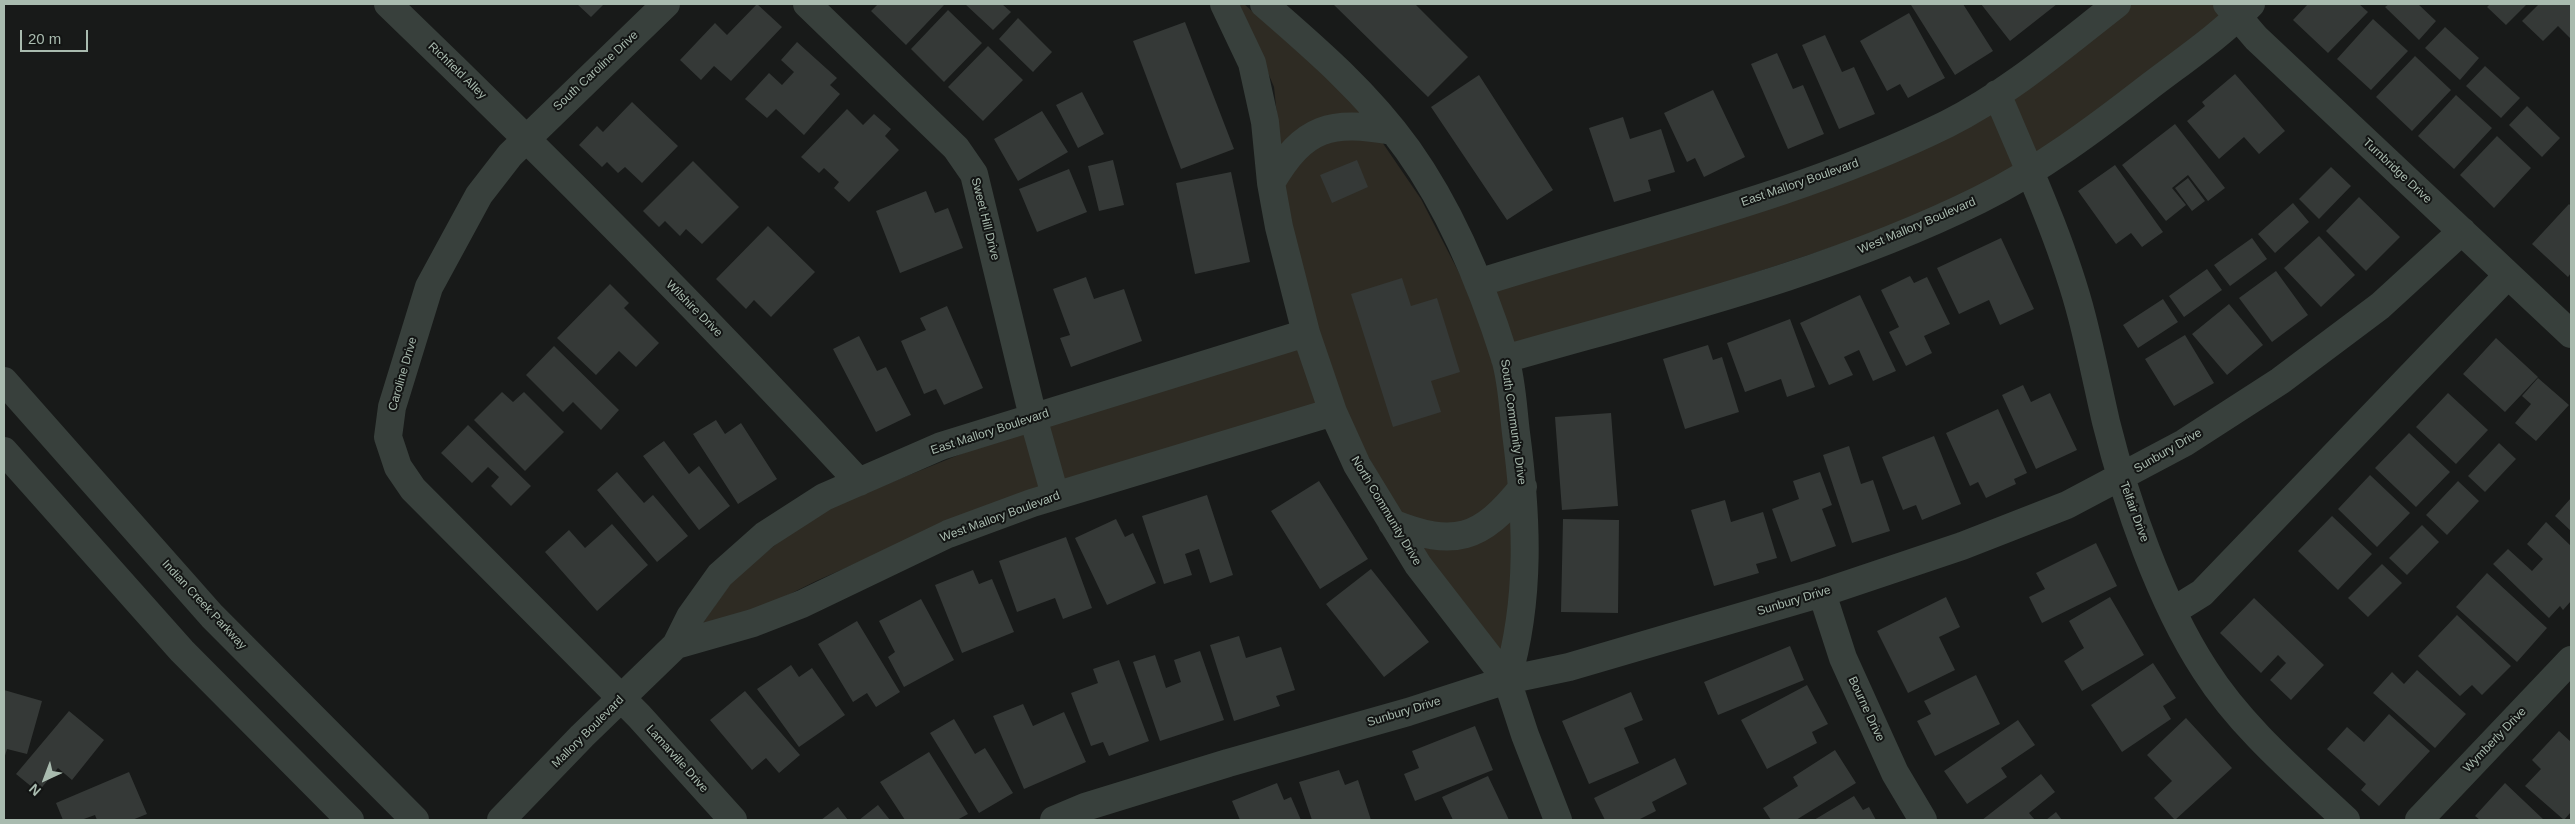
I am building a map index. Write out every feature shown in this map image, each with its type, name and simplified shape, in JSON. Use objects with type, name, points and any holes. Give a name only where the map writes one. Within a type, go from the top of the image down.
[{"type":"street","name":"Richfield Alley","points":[[388,4],[526,139]]},
{"type":"street","name":"South Caroline Drive","points":[[526,139],[666,4]]},
{"type":"street","name":"Sweet Hill Drive","points":[[807,4],[956,148],[974,174],[1033,417],[1055,496]]},
{"type":"street","name":"North Community Drive","points":[[1224,4],[1252,63],[1266,122],[1271,183],[1279,227],[1306,333],[1333,412],[1357,465],[1423,573],[1507,680],[1525,735],[1558,820]]},
{"type":"street","name":"South Community Drive","points":[[1264,4],[1346,77],[1393,131],[1442,203],[1478,283],[1505,360],[1523,487],[1526,553],[1522,610],[1517,646],[1507,680]]},
{"type":"street","name":"East Mallory Boulevard","points":[[1478,283],[1805,184],[1866,161],[1949,123],[2014,84],[2117,4]]},
{"type":"street","name":"West Mallory Boulevard","points":[[1505,360],[1754,288],[1877,246],[1980,200],[2086,136],[2238,8]]},
{"type":"street","name":"Turnbridge Drive","points":[[2238,8],[2256,38],[2571,334]]},
{"type":"street","name":"Telfair Drive","points":[[1997,94],[2030,171],[2082,316],[2106,423],[2122,477],[2159,581],[2173,611],[2205,671],[2250,729],[2346,820]]},
{"type":"street","points":[[1271,183],[1282,164],[1314,134],[1335,126],[1360,125],[1393,131]]},
{"type":"street","name":"Wilshire Drive","points":[[526,139],[771,388],[859,482]]},
{"type":"street","name":"Caroline Drive","points":[[526,139],[510,154],[479,195],[429,286],[392,407],[388,437],[398,467],[413,488],[621,698]]},
{"type":"street","name":"Sunbury Drive","points":[[1054,820],[1085,807],[1190,774],[1408,712],[1507,680],[1569,667],[1822,593],[1962,546],[2067,505],[2184,443],[2280,381],[2380,306],[2462,231]]},
{"type":"street","points":[[2173,611],[2202,593],[2508,275]]},
{"type":"street","name":"East Mallory Boulevard","points":[[676,646],[690,617],[720,575],[765,534],[824,497],[940,446],[1306,333]]},
{"type":"street","name":"Indian Creek Parkway","points":[[4,381],[212,616],[415,820]]},
{"type":"street","name":"West Mallory Boulevard","points":[[676,646],[753,623],[802,604],[948,534],[1055,496],[1333,412]]},
{"type":"street","points":[[4,451],[182,651],[350,820]]},
{"type":"street","points":[[1392,523],[1438,538],[1471,534],[1507,508],[1523,487]]},
{"type":"street","name":"Bourne Drive","points":[[1822,593],[1843,658],[1896,773],[1924,820]]},
{"type":"street","name":"Mallory Boulevard","points":[[501,820],[621,698],[676,646]]},
{"type":"street","name":"Wymberly Drive","points":[[2419,820],[2571,660]]},
{"type":"street","name":"Lamarville Drive","points":[[621,698],[733,820]]},
{"type":"shaded area","points":[[1239,4],[1244,4],[1352,98],[1421,199],[1469,292],[1843,177],[2130,4],[2236,4],[2041,155],[1908,222],[1509,354],[1520,571],[1502,662],[1421,557],[1340,403],[891,548],[816,581],[760,609],[702,624],[735,577],[815,513],[1050,418],[1319,333],[1287,211],[1274,87]]},
{"type":"building","points":[[577,4],[604,4],[591,17]]},
{"type":"building","points":[[757,4],[782,27],[731,81],[714,66],[701,80],[680,60],[715,23],[727,35]]},
{"type":"building","points":[[878,4],[944,5],[906,45],[871,11]]},
{"type":"building","points":[[965,4],[1002,4],[1011,12],[993,30]]},
{"type":"building","points":[[1333,4],[1415,4],[1468,57],[1428,97]]},
{"type":"building","points":[[1963,4],[1993,51],[1955,75],[1911,5]]},
{"type":"building","points":[[1981,4],[2057,4],[2010,41]]},
{"type":"building","points":[[2308,4],[2359,4],[2368,12],[2328,53],[2293,20]]},
{"type":"building","points":[[2389,4],[2418,4],[2436,21],[2419,40],[2385,7]]},
{"type":"building","points":[[2490,4],[2527,4],[2506,25],[2487,7]]},
{"type":"building","points":[[2539,4],[2571,4],[2571,39],[2558,26],[2543,41],[2522,21]]},
{"type":"building","points":[[948,10],[982,43],[944,82],[911,49]]},
{"type":"building","points":[[1909,13],[1945,78],[1908,98],[1900,84],[1887,91],[1860,41]]},
{"type":"building","points":[[1018,18],[1052,52],[1033,72],[999,39]]},
{"type":"building","points":[[2373,19],[2408,51],[2371,90],[2337,59]]},
{"type":"building","points":[[1185,22],[1234,149],[1181,169],[1133,41]]},
{"type":"building","points":[[2445,27],[2479,58],[2460,80],[2425,48]]},
{"type":"building","points":[[1825,35],[1842,72],[1854,67],[1875,114],[1839,129],[1802,45]]},
{"type":"building","points":[[797,42],[837,78],[830,85],[840,94],[804,135],[776,109],[767,118],[745,99],[769,73],[782,85],[794,72],[781,60]]},
{"type":"building","points":[[988,46],[1023,80],[983,121],[948,87]]},
{"type":"building","points":[[1777,53],[1793,89],[1803,85],[1824,134],[1788,149],[1751,64]]},
{"type":"building","points":[[2415,56],[2451,90],[2412,131],[2376,97]]},
{"type":"building","points":[[2485,66],[2520,98],[2501,118],[2466,86]]},
{"type":"building","points":[[2235,74],[2285,131],[2259,154],[2244,137],[2219,159],[2187,121],[2205,106],[2202,102]]},
{"type":"building","points":[[1479,75],[1553,190],[1507,220],[1431,107]]},
{"type":"building","points":[[1713,90],[1745,157],[1704,177],[1695,158],[1687,162],[1664,113]]},
{"type":"building","points":[[1082,92],[1104,134],[1078,148],[1056,105]]},
{"type":"building","points":[[2456,95],[2492,128],[2454,169],[2418,136]]},
{"type":"building","points":[[632,102],[678,146],[642,183],[625,167],[618,173],[607,162],[602,167],[579,145],[597,126],[603,132]]},
{"type":"building","points":[[2527,106],[2560,138],[2542,157],[2509,125]]},
{"type":"building","points":[[847,109],[863,125],[874,114],[891,129],[885,136],[899,150],[849,202],[834,188],[839,182],[824,168],[819,173],[801,157]]},
{"type":"building","points":[[1042,111],[1068,152],[1018,181],[994,139]]},
{"type":"building","points":[[1623,117],[1630,139],[1661,129],[1675,172],[1648,180],[1651,191],[1614,202],[1589,128]]},
{"type":"building","points":[[2175,124],[2225,188],[2208,201],[2188,175],[2172,188],[2186,205],[2166,221],[2122,165]]},
{"type":"building","points":[[2497,136],[2531,168],[2494,208],[2460,175]]},
{"type":"building","points":[[1113,160],[1124,205],[1099,211],[1088,166]]},
{"type":"building","points":[[1357,160],[1368,187],[1332,203],[1320,175]]},
{"type":"building","points":[[693,161],[739,207],[702,244],[686,229],[680,236],[665,221],[659,227],[643,211]]},
{"type":"building","points":[[2115,165],[2163,232],[2142,247],[2131,233],[2116,244],[2078,191]]},
{"type":"building","points":[[2331,167],[2351,186],[2319,219],[2299,199]]},
{"type":"building","points":[[1069,169],[1087,212],[1037,232],[1019,189]]},
{"type":"building","points":[[1231,172],[1250,262],[1195,274],[1176,183]]},
{"type":"building","points":[[2188,178],[2205,201],[2192,211],[2175,188]]},
{"type":"building","points":[[926,191],[935,213],[948,208],[963,248],[900,273],[876,211]]},
{"type":"building","points":[[2359,197],[2400,237],[2366,271],[2326,231]]},
{"type":"building","points":[[2293,203],[2309,222],[2275,253],[2258,234]]},
{"type":"building","points":[[2569,204],[2571,206],[2571,273],[2568,277],[2532,244]]},
{"type":"building","points":[[768,226],[815,272],[771,317],[754,300],[746,309],[716,279]]},
{"type":"building","points":[[2319,236],[2355,275],[2321,307],[2284,268]]},
{"type":"building","points":[[2001,238],[2034,309],[2000,325],[1989,300],[1959,314],[1937,268]]},
{"type":"building","points":[[2252,238],[2267,259],[2230,286],[2214,265]]},
{"type":"building","points":[[2207,269],[2222,290],[2184,317],[2169,296]]},
{"type":"building","points":[[2276,271],[2308,315],[2272,342],[2239,298]]},
{"type":"building","points":[[1910,276],[1914,283],[1927,277],[1950,324],[1924,336],[1932,353],[1906,366],[1889,332],[1899,327],[1881,290]]},
{"type":"building","points":[[1086,277],[1094,299],[1124,289],[1142,341],[1071,367],[1060,338],[1070,335],[1053,289]]},
{"type":"building","points":[[1402,278],[1411,306],[1437,298],[1460,372],[1431,381],[1441,412],[1393,427],[1351,294]]},
{"type":"building","points":[[610,284],[629,303],[624,308],[659,343],[636,367],[619,351],[596,375],[557,338]]},
{"type":"building","points":[[1860,295],[1896,371],[1873,381],[1859,350],[1844,357],[1853,375],[1829,385],[1800,323]]},
{"type":"building","points":[[2163,299],[2178,322],[2138,348],[2123,325]]},
{"type":"building","points":[[2229,304],[2263,345],[2227,375],[2192,334]]},
{"type":"building","points":[[947,306],[983,388],[944,405],[936,389],[924,394],[901,341],[926,330],[920,318]]},
{"type":"building","points":[[1790,319],[1815,387],[1787,397],[1781,379],[1745,392],[1727,343]]},
{"type":"building","points":[[2185,335],[2214,383],[2174,406],[2145,359]]},
{"type":"building","points":[[859,336],[877,371],[886,367],[911,415],[876,432],[833,349]]},
{"type":"building","points":[[2496,338],[2538,377],[2505,412],[2463,374]]},
{"type":"building","points":[[1708,345],[1713,360],[1722,357],[1739,412],[1685,429],[1663,359]]},
{"type":"building","points":[[554,346],[619,410],[601,430],[573,402],[563,412],[526,375]]},
{"type":"building","points":[[2538,378],[2569,405],[2536,441],[2515,423],[2531,404],[2522,396]]},
{"type":"building","points":[[2023,385],[2031,402],[2050,393],[2077,450],[2036,469],[2002,395]]},
{"type":"building","points":[[502,392],[513,402],[524,392],[564,432],[525,471],[474,420]]},
{"type":"building","points":[[2448,393],[2488,430],[2456,464],[2416,427]]},
{"type":"building","points":[[1998,409],[2027,473],[2014,479],[2016,484],[1986,498],[1978,482],[1970,486],[1946,433]]},
{"type":"building","points":[[1611,413],[1618,506],[1562,510],[1555,417]]},
{"type":"building","points":[[716,420],[725,434],[741,423],[777,479],[738,504],[693,434]]},
{"type":"building","points":[[468,425],[531,486],[511,506],[491,486],[499,477],[488,467],[472,483],[441,453]]},
{"type":"building","points":[[2409,433],[2450,472],[2416,507],[2375,468]]},
{"type":"building","points":[[1934,436],[1961,504],[1922,520],[1916,505],[1903,510],[1882,457]]},
{"type":"building","points":[[664,441],[689,474],[699,466],[730,506],[699,530],[643,456]]},
{"type":"building","points":[[2499,443],[2516,459],[2485,492],[2468,476]]},
{"type":"building","points":[[1849,446],[1861,484],[1873,480],[1890,531],[1852,543],[1823,455]]},
{"type":"building","points":[[617,472],[644,503],[653,495],[688,536],[657,562],[597,490]]},
{"type":"building","points":[[1820,472],[1832,505],[1822,509],[1836,546],[1791,562],[1772,509],[1799,499],[1793,481]]},
{"type":"building","points":[[2370,475],[2410,513],[2377,547],[2338,509]]},
{"type":"building","points":[[1319,481],[1368,559],[1320,589],[1271,511]]},
{"type":"building","points":[[2458,481],[2479,501],[2447,535],[2426,515]]},
{"type":"building","points":[[1207,495],[1233,575],[1210,583],[1199,549],[1185,554],[1192,575],[1164,584],[1142,516]]},
{"type":"building","points":[[2571,498],[2571,531],[2555,516]]},
{"type":"building","points":[[1725,500],[1731,522],[1763,512],[1777,558],[1756,564],[1759,573],[1714,586],[1691,510]]},
{"type":"building","points":[[2332,516],[2372,554],[2338,590],[2298,551]]},
{"type":"building","points":[[1116,519],[1125,537],[1133,533],[1156,583],[1107,605],[1075,538]]},
{"type":"building","points":[[1563,519],[1619,520],[1618,613],[1561,612]]},
{"type":"building","points":[[2546,522],[2571,546],[2571,601],[2563,610],[2560,606],[2549,618],[2493,564],[2508,549],[2532,571],[2543,559],[2527,544]]},
{"type":"building","points":[[612,524],[648,565],[597,611],[545,552],[569,530],[585,548]]},
{"type":"building","points":[[2422,525],[2439,542],[2407,575],[2389,558]]},
{"type":"building","points":[[1066,537],[1092,608],[1063,619],[1055,598],[1017,612],[999,561]]},
{"type":"building","points":[[2096,543],[2117,586],[2042,623],[2029,597],[2045,589],[2036,573]]},
{"type":"building","points":[[2382,564],[2402,583],[2368,617],[2348,598]]},
{"type":"building","points":[[1371,569],[1429,642],[1384,677],[1326,604]]},
{"type":"building","points":[[973,570],[979,584],[992,579],[1014,632],[962,653],[935,585]]},
{"type":"building","points":[[2487,573],[2547,628],[2517,662],[2456,607]]},
{"type":"building","points":[[1946,597],[1960,627],[1939,637],[1955,670],[1908,693],[1877,631]]},
{"type":"building","points":[[2110,597],[2144,655],[2082,691],[2064,661],[2084,648],[2069,621]]},
{"type":"building","points":[[2254,598],[2324,665],[2291,700],[2270,680],[2286,663],[2278,655],[2261,673],[2220,633]]},
{"type":"building","points":[[921,599],[954,660],[904,687],[888,657],[895,652],[879,621]]},
{"type":"building","points":[[2457,615],[2511,666],[2482,695],[2472,685],[2460,696],[2418,656]]},
{"type":"building","points":[[857,621],[900,692],[876,707],[867,693],[853,702],[818,644]]},
{"type":"building","points":[[1239,636],[1246,658],[1281,647],[1295,690],[1276,696],[1280,706],[1234,721],[1210,645]]},
{"type":"building","points":[[1790,646],[1804,680],[1718,715],[1704,682]]},
{"type":"building","points":[[1200,651],[1224,720],[1160,741],[1133,662],[1155,655],[1166,688],[1181,682],[1174,660]]},
{"type":"building","points":[[1119,660],[1149,741],[1109,756],[1103,742],[1091,746],[1071,693],[1098,683],[1093,669]]},
{"type":"building","points":[[2153,663],[2176,698],[2163,706],[2171,719],[2122,752],[2091,705]]},
{"type":"building","points":[[791,665],[799,677],[812,668],[845,715],[799,747],[757,689]]},
{"type":"building","points":[[2417,670],[2466,714],[2435,748],[2373,693],[2392,672],[2404,684]]},
{"type":"building","points":[[1976,675],[2000,724],[1935,756],[1917,721],[1931,714],[1924,701]]},
{"type":"building","points":[[1807,685],[1828,724],[1812,732],[1817,743],[1767,769],[1741,720]]},
{"type":"building","points":[[4,690],[42,701],[27,754],[7,749],[4,759]]},
{"type":"building","points":[[745,691],[800,755],[779,773],[766,758],[752,770],[710,720]]},
{"type":"building","points":[[1631,692],[1643,720],[1624,728],[1639,763],[1589,784],[1562,721]]},
{"type":"building","points":[[1023,704],[1033,726],[1064,712],[1086,762],[1024,789],[993,716]]},
{"type":"building","points":[[69,711],[104,740],[72,780],[58,768],[38,792],[16,774]]},
{"type":"building","points":[[2389,714],[2430,751],[2379,806],[2361,790],[2366,784],[2327,749],[2347,727],[2364,742]]},
{"type":"building","points":[[2186,718],[2232,768],[2175,820],[2154,798],[2172,781],[2147,755]]},
{"type":"building","points":[[954,719],[975,754],[985,748],[1013,793],[979,813],[930,733]]},
{"type":"building","points":[[2018,720],[2035,745],[2001,768],[2007,777],[1967,804],[1944,771]]},
{"type":"building","points":[[1475,726],[1493,770],[1415,801],[1404,774],[1419,768],[1412,751]]},
{"type":"building","points":[[2559,731],[2571,742],[2571,812],[2564,820],[2525,786],[2541,769],[2532,760]]},
{"type":"building","points":[[1835,750],[1856,783],[1796,820],[1771,820],[1763,808],[1798,786],[1793,777]]},
{"type":"building","points":[[929,752],[968,814],[957,820],[905,820],[880,782]]},
{"type":"building","points":[[1675,758],[1687,784],[1652,802],[1656,811],[1638,820],[1605,820],[1594,798]]},
{"type":"building","points":[[1339,770],[1345,785],[1358,780],[1371,820],[1312,820],[1299,782]]},
{"type":"building","points":[[129,772],[147,814],[132,820],[97,820],[95,815],[81,820],[63,820],[56,803]]},
{"type":"building","points":[[2041,774],[2055,792],[2029,813],[2035,820],[1982,820]]},
{"type":"building","points":[[1488,776],[1509,820],[1453,820],[1442,797]]},
{"type":"building","points":[[1277,783],[1284,800],[1291,797],[1301,820],[1240,820],[1232,801]]},
{"type":"building","points":[[2505,783],[2544,820],[2480,820],[2475,816]]},
{"type":"building","points":[[1854,796],[1863,810],[1869,807],[1876,820],[1814,820]]},
{"type":"building","points":[[878,805],[890,820],[859,820]]},
{"type":"building","points":[[838,807],[848,820],[821,820]]},
{"type":"building","points":[[2056,812],[2062,820],[2046,820]]}]
